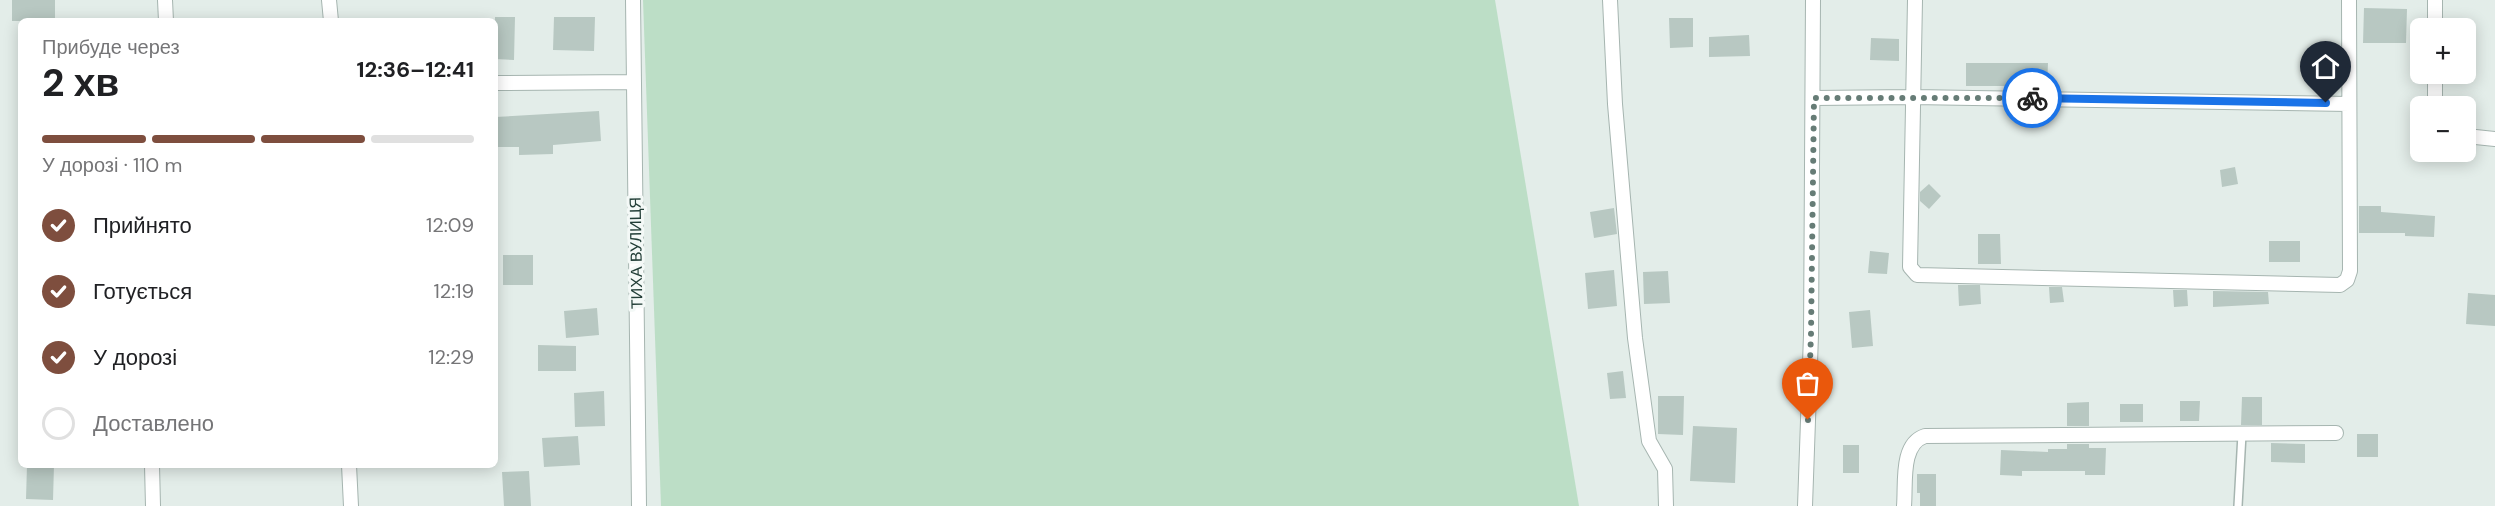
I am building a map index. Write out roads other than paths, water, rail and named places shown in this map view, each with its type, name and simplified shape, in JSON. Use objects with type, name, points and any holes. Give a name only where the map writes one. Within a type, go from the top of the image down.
[{"type":"street","points":[[165,0],[166,18]]},
{"type":"street","points":[[329,0],[331,18]]},
{"type":"street","name":"ТИХА ВУЛИЦЯ","points":[[633,0],[639,506]]},
{"type":"street","points":[[1610,0],[1615,104],[1635,338],[1649,441],[1665,469],[1666,506]]},
{"type":"street","points":[[1804,506],[1811,334],[1813,0]]},
{"type":"street","points":[[1915,0],[1910,267],[1917,275],[2340,285],[2347,280],[2350,271],[2349,0]]},
{"type":"street","points":[[2434,0],[2435,18]]},
{"type":"street","points":[[498,83],[634,82]]},
{"type":"street","points":[[1814,98],[1913,96],[2349,104]]},
{"type":"street","points":[[2476,137],[2495,139]]},
{"type":"street","points":[[1904,506],[1908,452],[1914,442],[1925,436],[2336,433]]},
{"type":"street","points":[[153,468],[153,506]]},
{"type":"street","points":[[350,468],[351,506]]},
{"type":"lane","points":[[2238,506],[2242,434]]}]
